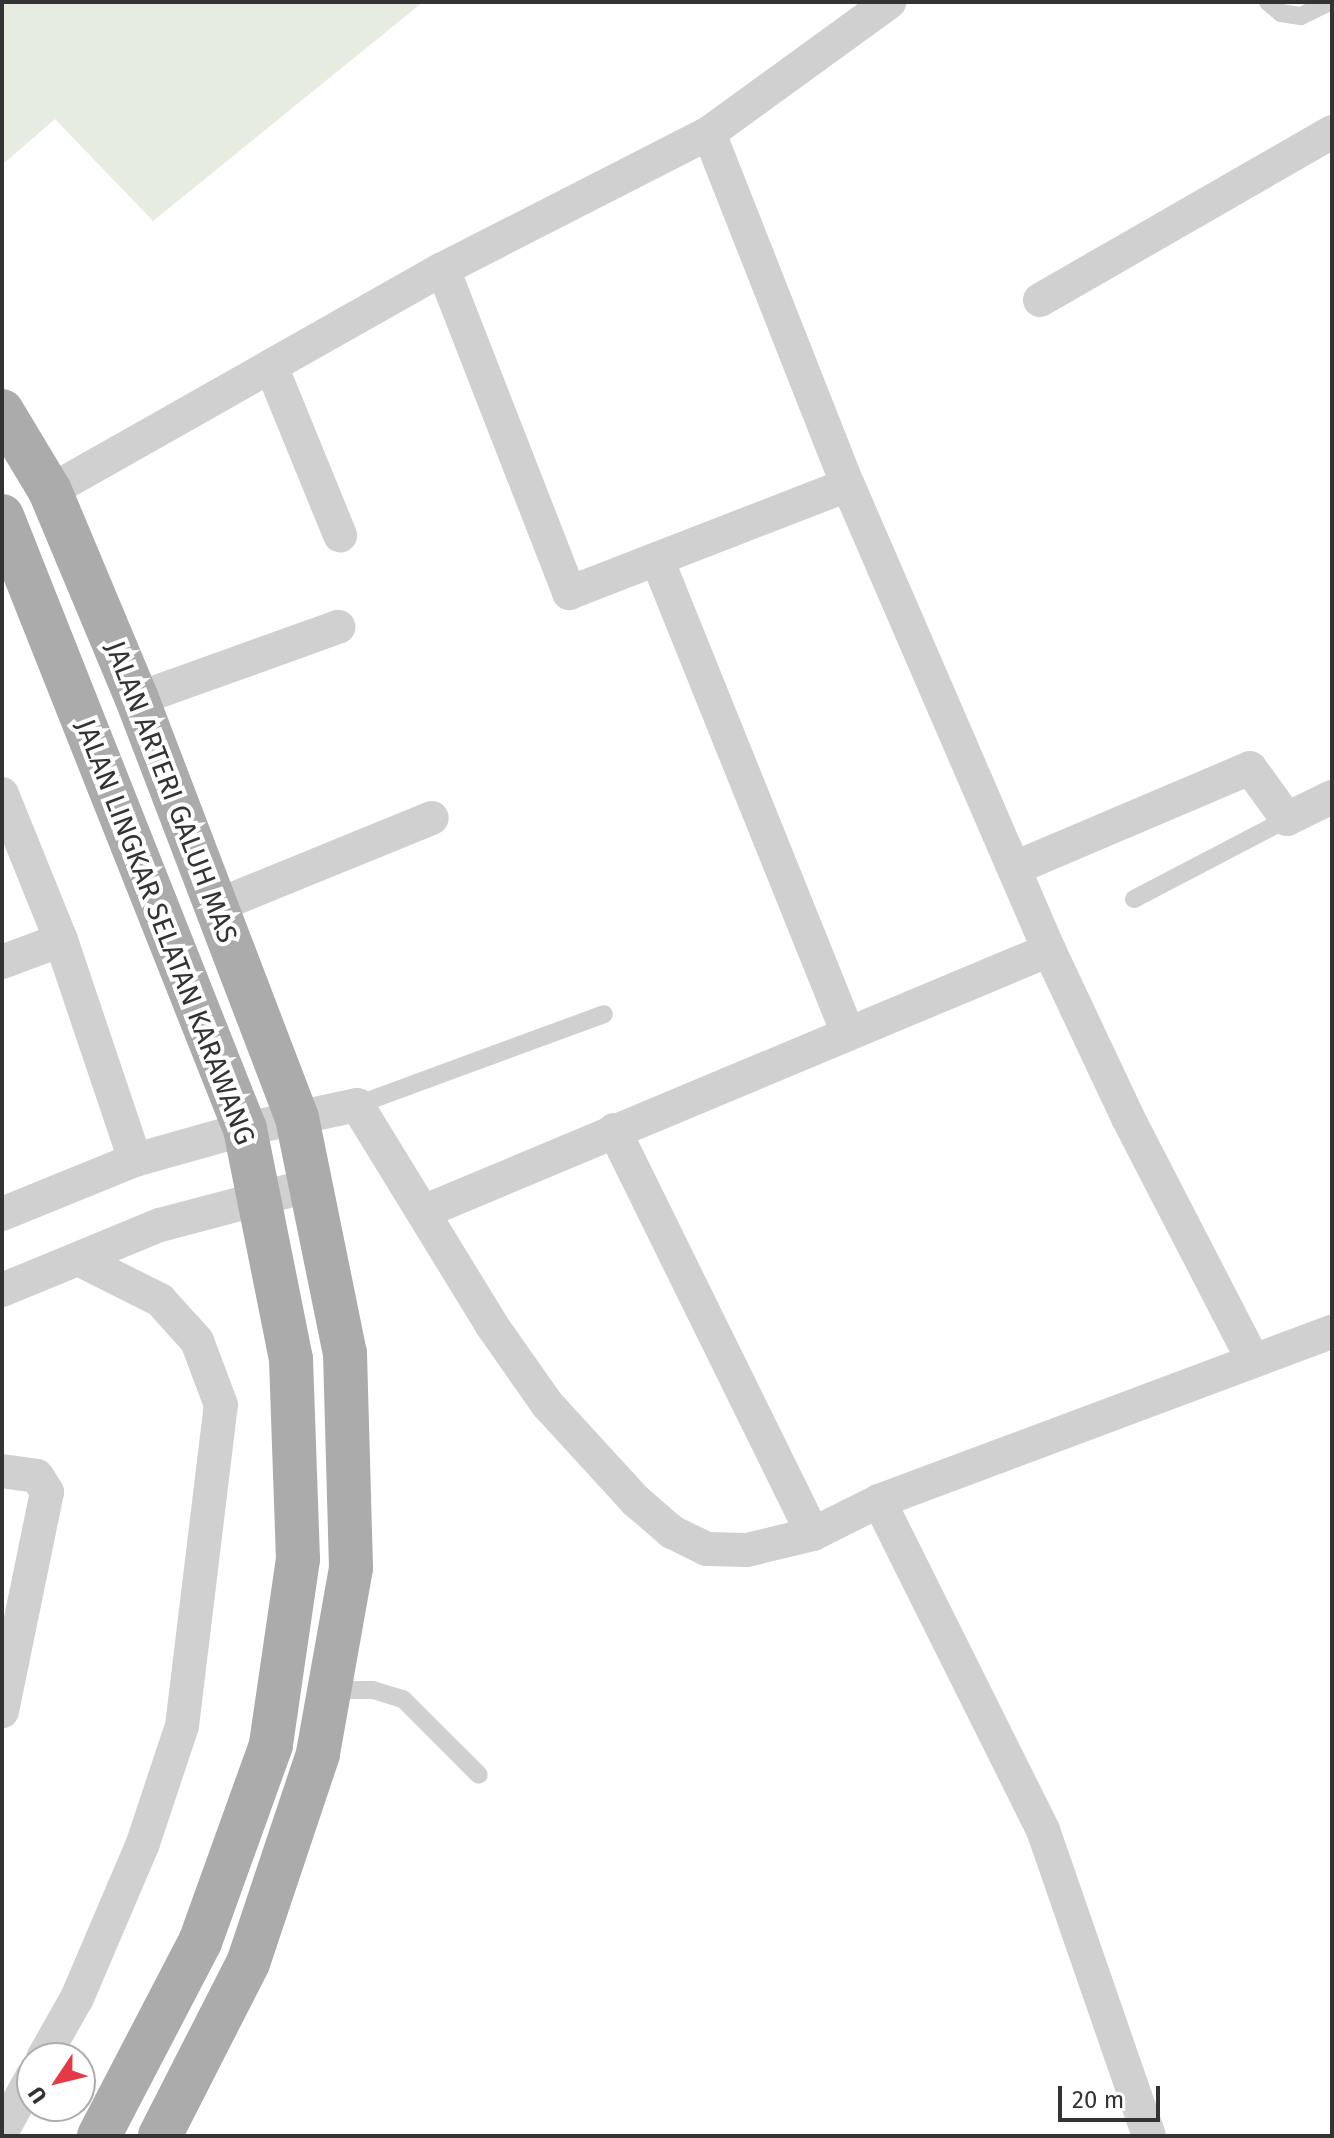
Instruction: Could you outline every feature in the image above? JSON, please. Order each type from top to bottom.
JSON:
[{"type":"main road","name":"JALAN ARTERI GALUH MAS","points":[[2,411],[50,491],[137,699],[297,1118],[311,1185]]},
{"type":"main road","name":"JALAN LINGKAR SELATAN KARAWANG","points":[[2,516],[245,1129],[291,1359],[298,1559],[271,1745],[200,1942],[99,2136]]},
{"type":"main road","points":[[160,2136],[248,1963],[318,1754],[351,1568],[345,1353],[311,1185]]},
{"type":"street","points":[[50,491],[443,269],[709,133],[889,2]]},
{"type":"street","points":[[1040,300],[1332,132]]},
{"type":"street","points":[[709,133],[848,485],[1017,867],[1049,950],[1128,1118],[1253,1360]]},
{"type":"street","points":[[443,269],[563,585],[569,593],[578,593],[848,485]]},
{"type":"street","points":[[271,366],[340,535]]},
{"type":"street","points":[[657,559],[847,1031]]},
{"type":"street","points":[[137,699],[338,627]]},
{"type":"street","points":[[1017,867],[1250,768],[1287,819],[1332,797]]},
{"type":"street","points":[[2,794],[61,940],[135,1160]]},
{"type":"street","points":[[216,906],[432,818]]},
{"type":"street","points":[[2,962],[61,940]]},
{"type":"street","points":[[423,1212],[847,1031],[1049,950]]},
{"type":"street","points":[[2,1214],[135,1160],[245,1129],[357,1105],[491,1324],[547,1404],[672,1532],[707,1549],[747,1550],[813,1534],[879,1501],[1332,1332]]},
{"type":"street","points":[[614,1130],[813,1534]]},
{"type":"street","points":[[2,1290],[160,1225],[311,1185]]},
{"type":"street","points":[[52,2042],[77,1998],[143,1843],[182,1726],[221,1405],[197,1341],[160,1300],[80,1260]]},
{"type":"street","points":[[2,1471],[37,1476],[47,1492],[26,1607],[2,1711]]},
{"type":"street","points":[[879,1501],[1043,1830],[1149,2136]]},
{"type":"street","points":[[2,1581],[26,1607]]},
{"type":"street","points":[[2,2131],[16,2106]]},
{"type":"lane","points":[[1268,2],[1281,13],[1301,16],[1330,2]]},
{"type":"lane","points":[[1134,899],[1287,819]]},
{"type":"lane","points":[[357,1105],[604,1014]]},
{"type":"lane","points":[[331,1690],[373,1690],[403,1699],[479,1775]]},
{"type":"shaded area","points":[[2,2],[423,2],[153,221],[55,119],[2,165]]}]
